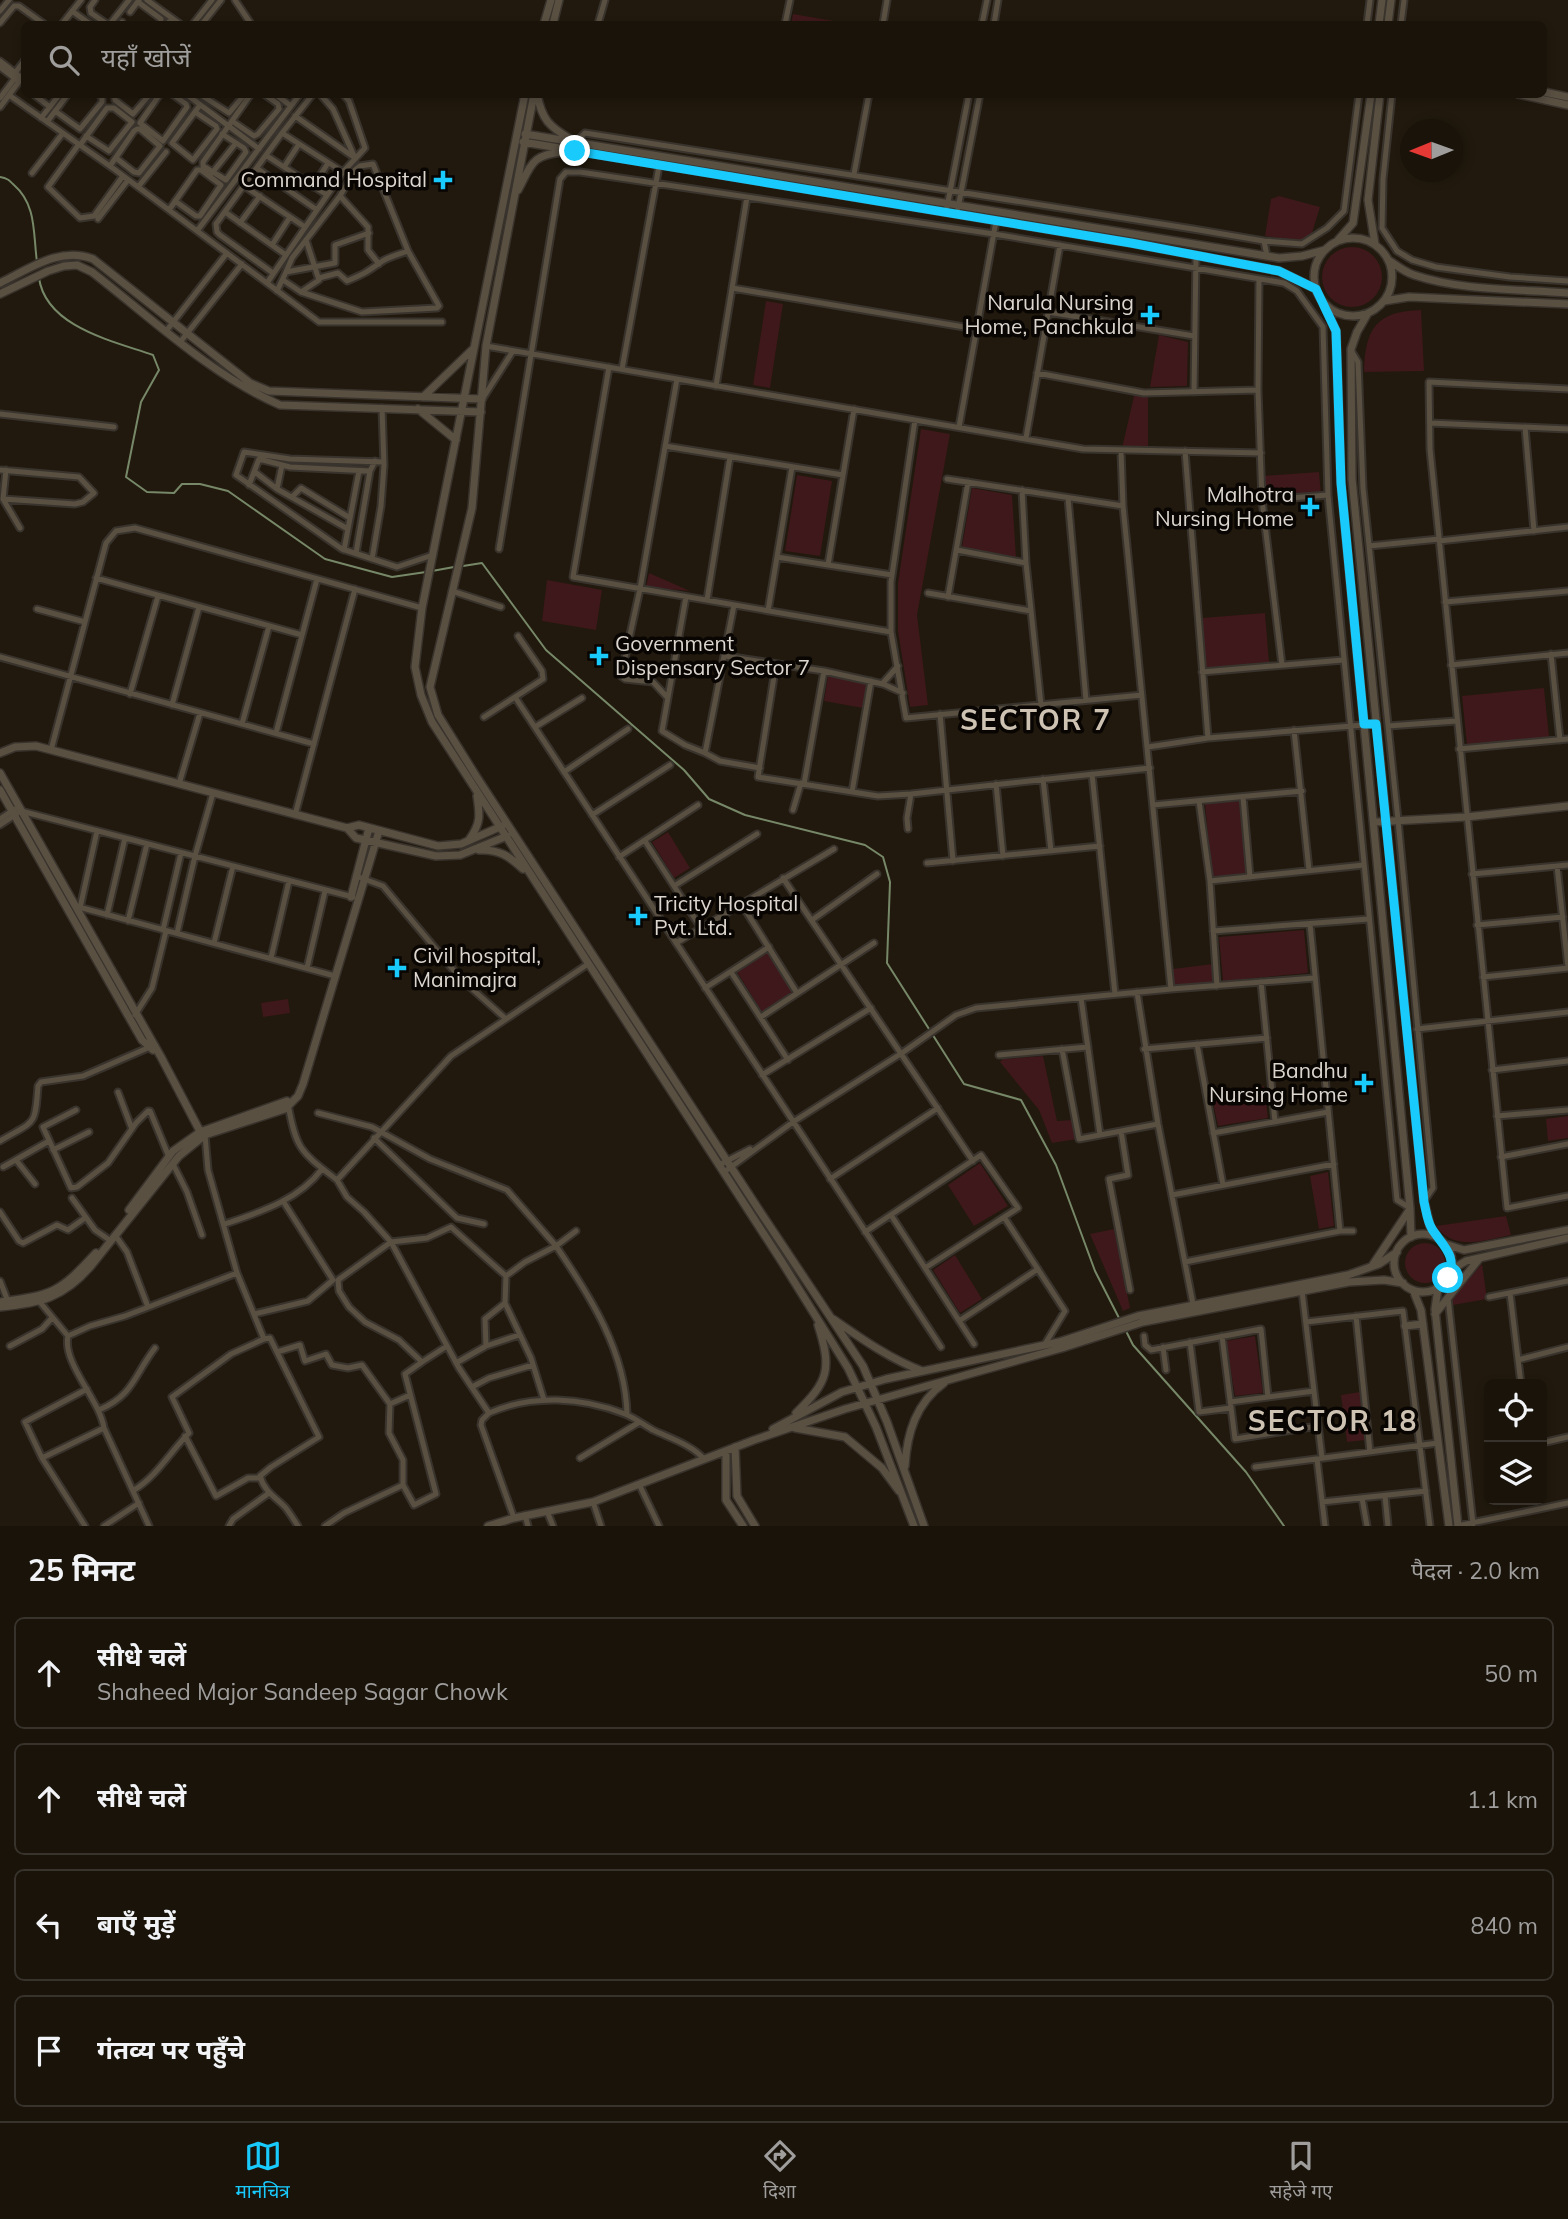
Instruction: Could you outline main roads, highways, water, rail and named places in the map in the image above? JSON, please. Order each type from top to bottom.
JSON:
[{"type":"waterway","points":[[0,177],[11,182],[27,202],[33,220],[37,262]]},
{"type":"waterway","points":[[39,278],[44,295],[54,309],[68,320],[84,330],[153,355],[159,370],[141,402],[126,477],[147,492],[174,493],[182,484],[200,484],[228,491],[325,559],[392,577],[426,572]]},
{"type":"waterway","points":[[463,566],[482,563],[546,650],[684,770],[709,799],[745,815],[865,845],[883,857],[890,882],[887,963],[964,1084],[1021,1100],[1056,1165],[1095,1271],[1119,1318]]},
{"type":"waterway","points":[[432,571],[454,567]]},
{"type":"waterway","points":[[1125,1329],[1133,1345],[1246,1472],[1284,1526]]},
{"type":"place","name":"Command Hospital","points":[[443,180]]},
{"type":"place","name":"Narula Nursing Home, Panchkula","points":[[1150,315]]},
{"type":"place","name":"Malhotra Nursing Home","points":[[1310,507]]},
{"type":"place","name":"Government Dispensary Sector 7","points":[[599,656]]},
{"type":"place","name":"Tricity Hospital Pvt. Ltd.","points":[[638,916]]},
{"type":"place","name":"Civil hospital, Manimajra","points":[[397,968]]},
{"type":"place","name":"Bandhu Nursing Home","points":[[1364,1083]]},
{"type":"district","name":"SECTOR 7","points":[[1036,720]]},
{"type":"district","name":"SECTOR 18","points":[[1333,1421]]}]
